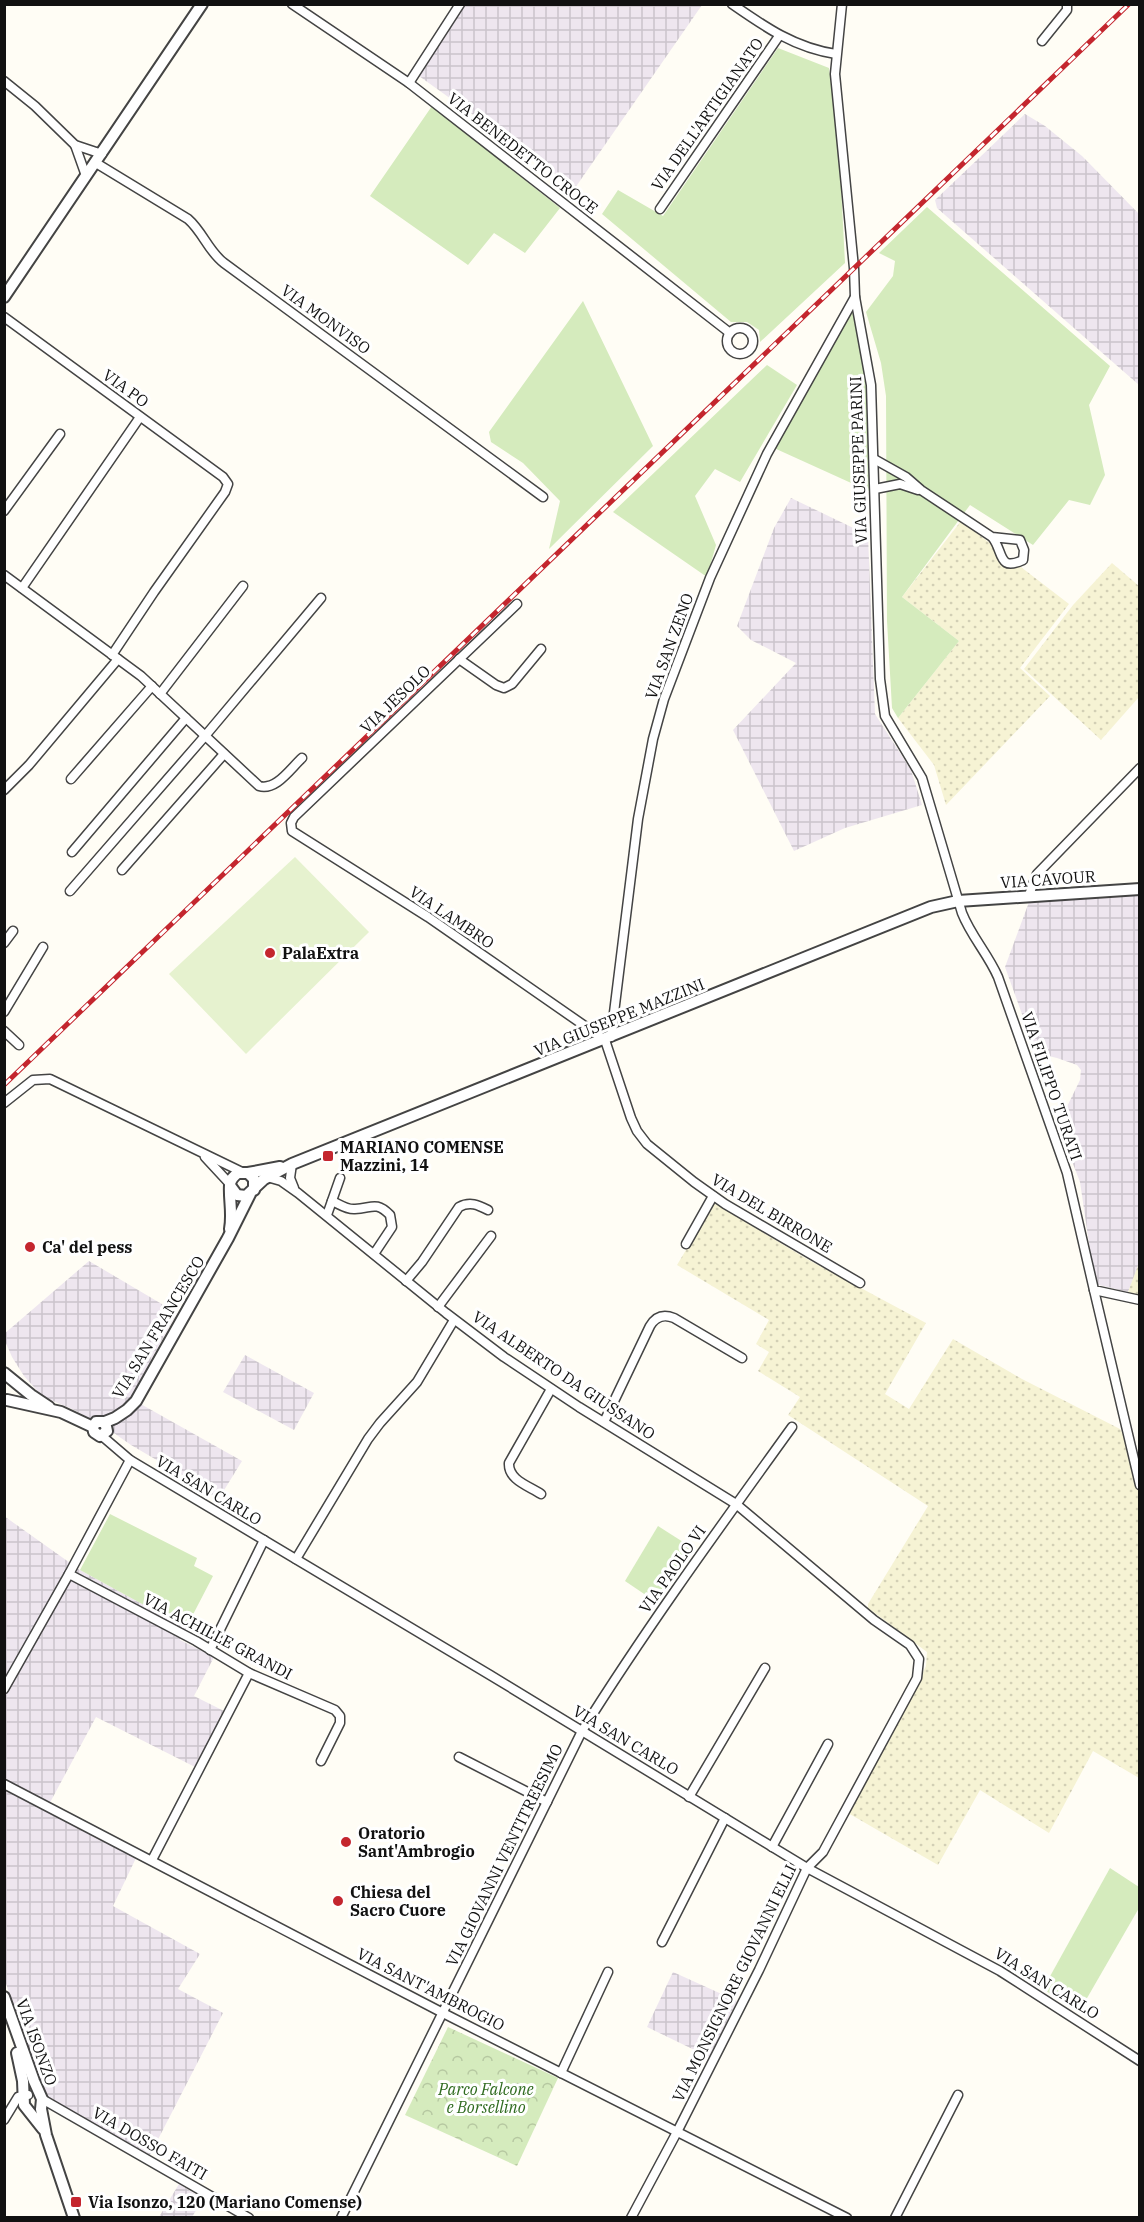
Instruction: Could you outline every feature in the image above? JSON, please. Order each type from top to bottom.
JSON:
[{"type":"street","points":[[4,297],[202,4]]},
{"type":"street","name":"VIA BENEDETTO CROCE","points":[[292,4],[409,83],[730,333]]},
{"type":"street","points":[[409,83],[460,4]]},
{"type":"street","points":[[732,4],[779,36],[803,47],[836,54]]},
{"type":"street","name":"VIA GIUSEPPE PARINI","points":[[842,4],[835,74],[855,297],[870,372],[882,706],[890,727],[922,778],[958,901]]},
{"type":"street","points":[[1042,41],[1067,10],[1067,4]]},
{"type":"street","name":"VIA DELL'ARTIGIANATO","points":[[660,209],[779,36]]},
{"type":"street","points":[[4,81],[35,106],[75,145],[86,176]]},
{"type":"street","name":"VIA MONVISO","points":[[75,145],[188,219],[201,232],[213,253],[224,263],[543,497]]},
{"type":"street","name":"VIA SAN ZENO","points":[[608,1039],[638,819],[653,740],[664,699],[710,578],[767,454],[855,297]]},
{"type":"street","name":"VIA PO","points":[[4,317],[223,477],[228,484],[225,492],[154,592],[115,657]]},
{"type":"street","points":[[22,588],[140,417]]},
{"type":"street","points":[[4,511],[60,434]]},
{"type":"street","points":[[874,459],[906,477],[921,490],[992,537]]},
{"type":"street","points":[[875,489],[900,484],[921,490]]},
{"type":"street","points":[[4,575],[152,686],[255,784],[265,788],[275,784],[302,758]]},
{"type":"street","points":[[160,694],[243,586]]},
{"type":"street","points":[[70,891],[321,598]]},
{"type":"street","name":"VIA JESOLO","points":[[294,817],[517,603]]},
{"type":"street","points":[[459,659],[495,686],[504,688],[512,684],[541,649]]},
{"type":"street","points":[[4,790],[29,765],[115,657]]},
{"type":"street","points":[[71,779],[152,686]]},
{"type":"street","points":[[72,852],[186,718]]},
{"type":"street","points":[[122,870],[224,754]]},
{"type":"street","points":[[1029,895],[1037,874],[1140,768]]},
{"type":"street","name":"VIA LAMBRO","points":[[294,817],[291,826],[294,833],[433,921],[608,1039]]},
{"type":"street","name":"VIA CAVOUR","points":[[958,901],[1140,888]]},
{"type":"street","name":"VIA GIUSEPPE MAZZINI","points":[[252,1192],[267,1177],[928,908],[958,901]]},
{"type":"street","name":"VIA FILIPPO TURATI","points":[[958,901],[967,925],[984,950],[998,977],[1059,1149],[1074,1199],[1140,1485]]},
{"type":"street","points":[[4,943],[13,931]]},
{"type":"street","points":[[4,1012],[43,947]]},
{"type":"street","points":[[4,1031],[19,1045]]},
{"type":"street","name":"VIA DEL BIRRONE","points":[[608,1039],[630,1115],[639,1134],[657,1152],[713,1196],[860,1283]]},
{"type":"street","points":[[4,1103],[30,1081],[47,1078],[245,1172],[254,1179],[252,1192],[237,1195],[200,1152]]},
{"type":"street","name":"VIA GIUSEPPE MAZZINI","points":[[245,1172],[288,1169]]},
{"type":"street","name":"VIA ALBERTO DA GIUSSANO","points":[[288,1169],[292,1185],[298,1193]]},
{"type":"street","points":[[230,1186],[234,1175],[245,1172]]},
{"type":"street","name":"VIA ALBERTO DA GIUSSANO","points":[[267,1177],[281,1181],[298,1193],[454,1320],[551,1389],[736,1504]]},
{"type":"street","points":[[327,1215],[340,1178]]},
{"type":"street","name":"VIA SAN FRANCESCO","points":[[228,1238],[232,1212],[230,1186]]},
{"type":"street","name":"VIA SAN FRANCESCO","points":[[93,1427],[96,1422],[105,1422],[121,1415],[136,1401],[252,1192]]},
{"type":"street","points":[[686,1244],[713,1196]]},
{"type":"street","points":[[332,1201],[352,1209],[372,1206],[385,1210],[390,1215],[391,1229],[374,1254]]},
{"type":"street","points":[[406,1281],[422,1262],[459,1207],[474,1204],[488,1210]]},
{"type":"street","points":[[438,1307],[491,1236]]},
{"type":"street","points":[[1094,1290],[1140,1300]]},
{"type":"street","points":[[604,1422],[650,1326],[657,1318],[664,1316],[674,1318],[742,1358]]},
{"type":"street","points":[[296,1559],[373,1431],[417,1382],[454,1320]]},
{"type":"street","points":[[5,1401],[15,1390],[8,1374]]},
{"type":"street","points":[[8,1374],[31,1395],[55,1410]]},
{"type":"street","points":[[541,1494],[516,1478],[508,1468],[511,1456],[551,1389]]},
{"type":"street","points":[[5,1401],[55,1410],[73,1416],[93,1427],[95,1434],[102,1436],[108,1428],[105,1422]]},
{"type":"street","name":"VIA PAOLO VI","points":[[582,1731],[616,1677],[792,1427]]},
{"type":"street","name":"VIA SAN CARLO","points":[[102,1436],[130,1460],[772,1847],[807,1868],[990,1965],[1140,2061]]},
{"type":"street","points":[[4,1689],[130,1460]]},
{"type":"street","name":"VIA MONSIGNORE GIOVANNI ELLI","points":[[631,2217],[759,1970],[807,1868],[823,1852],[917,1678],[919,1661],[910,1645],[873,1620],[736,1504]]},
{"type":"street","points":[[210,1650],[264,1540]]},
{"type":"street","name":"VIA ACHILLE GRANDI","points":[[69,1574],[249,1673],[337,1712],[340,1716],[340,1723],[321,1761]]},
{"type":"street","points":[[689,1797],[765,1668]]},
{"type":"street","points":[[152,1860],[249,1673]]},
{"type":"street","name":"VIA GIOVANNI VENTITREESIMO","points":[[341,2217],[582,1731]]},
{"type":"street","points":[[772,1847],[828,1744]]},
{"type":"street","points":[[459,1757],[547,1802]]},
{"type":"street","name":"VIA SANT'AMBROGIO","points":[[4,1784],[443,2013],[847,2217]]},
{"type":"street","points":[[662,1942],[724,1818]]},
{"type":"street","points":[[561,2073],[608,1972]]},
{"type":"street","name":"VIA ISONZO","points":[[4,1996],[34,2081],[34,2103]]},
{"type":"street","name":"VIA ISONZO","points":[[4,2017],[73,2217]]},
{"type":"street","points":[[895,2217],[957,2095]]},
{"type":"street","points":[[7,2117],[18,2097],[34,2103]]},
{"type":"street","name":"VIA DOSSO FAITI","points":[[7,2117],[34,2103],[66,2112],[249,2217]]},
{"type":"shaded area","points":[[463,5],[702,5],[575,188],[419,76]]},
{"type":"shaded area","points":[[1025,114],[1045,126],[1082,156],[1139,214],[1139,385],[937,208],[935,200]]},
{"type":"shaded area","points":[[791,498],[868,535],[875,714],[911,770],[922,805],[845,828],[794,851],[733,730],[796,663],[751,640],[737,626],[774,528]]},
{"type":"shaded area","points":[[961,521],[1069,604],[1020,668],[1050,696],[946,805],[934,765],[898,718],[959,641],[902,597]]},
{"type":"shaded area","points":[[1112,563],[1139,586],[1139,697],[1101,740],[1024,669],[1073,605]]},
{"type":"shaded area","points":[[1139,895],[1140,1263],[1128,1292],[1095,1284],[1080,1182],[1058,1125],[1080,1080],[1081,1070],[1077,1065],[1036,1053],[1005,967],[1029,902]]},
{"type":"shaded area","points":[[714,1203],[807,1259],[926,1323],[885,1394],[909,1409],[953,1339],[1022,1379],[1120,1429],[1124,1436],[1139,1494],[1139,1778],[1093,1751],[1049,1833],[980,1790],[938,1865],[848,1813],[890,1739],[926,1666],[927,1652],[868,1608],[868,1604],[928,1506],[788,1415],[800,1397],[758,1371],[769,1352],[756,1344],[769,1320],[677,1265]]},
{"type":"shaded area","points":[[89,1261],[177,1313],[130,1398],[242,1461],[218,1500],[196,1483],[131,1445],[101,1424],[43,1397],[24,1376],[12,1357],[4,1334]]},
{"type":"shaded area","points":[[1139,1263],[1139,1295],[1128,1292]]},
{"type":"shaded area","points":[[245,1355],[314,1393],[294,1430],[223,1392]]},
{"type":"shaded area","points":[[4,1516],[80,1570],[186,1628],[180,1640],[214,1657],[194,1696],[224,1711],[195,1767],[96,1717],[46,1810],[136,1858],[113,1906],[200,1954],[178,1989],[223,2013],[150,2155],[45,2096],[5,1981]]},
{"type":"shaded area","points":[[673,1972],[737,2001],[709,2057],[647,2027]]},
{"type":"shaded area","points":[[179,2184],[203,2199],[192,2217],[159,2217]]},
{"type":"green space","points":[[778,48],[829,68],[838,129],[845,263],[760,342],[759,330],[747,322],[731,322],[602,214],[618,190],[663,216]]},
{"type":"green space","points":[[432,106],[560,208],[525,253],[494,233],[468,265],[370,196]]},
{"type":"green space","points":[[927,207],[1110,366],[1089,405],[1105,475],[1090,505],[1069,500],[1033,545],[970,505],[902,597],[959,641],[898,718],[892,708],[887,621],[886,396],[881,363],[866,312],[893,276],[895,261],[879,253]]},
{"type":"green space","points":[[583,301],[653,446],[549,549],[560,501],[523,463],[491,442],[489,432]]},
{"type":"green space","points":[[853,309],[867,374],[871,492],[774,448]]},
{"type":"green space","points":[[767,365],[797,385],[740,482],[715,469],[695,496],[716,545],[707,577],[613,512]]},
{"type":"green space","name":"PalaExtra","points":[[295,857],[369,932],[246,1054],[169,974]]},
{"type":"green space","points":[[110,1514],[197,1558],[194,1566],[213,1576],[186,1628],[80,1570]]},
{"type":"green space","points":[[658,1526],[694,1549],[656,1602],[625,1581]]},
{"type":"green space","points":[[1110,1868],[1139,1887],[1139,1908],[1079,2012],[1043,1989]]},
{"type":"green space","name":"Parco Falcone e Borsellino","points":[[448,2027],[558,2078],[517,2166],[405,2115]]},
{"type":"railway","points":[[4,1085],[1129,4]]},
{"type":"place","name":"PalaExtra","points":[[270,953]]},
{"type":"place","name":"MARIANO COMENSE Mazzini, 14","points":[[328,1156]]},
{"type":"place","name":"Ca' del pess","points":[[30,1247]]},
{"type":"place","name":"Oratorio Sant'Ambrogio","points":[[346,1842]]},
{"type":"place","name":"Chiesa del Sacro Cuore","points":[[338,1901]]},
{"type":"place","name":"Via Isonzo, 120 (Mariano Comense)","points":[[76,2202]]}]
